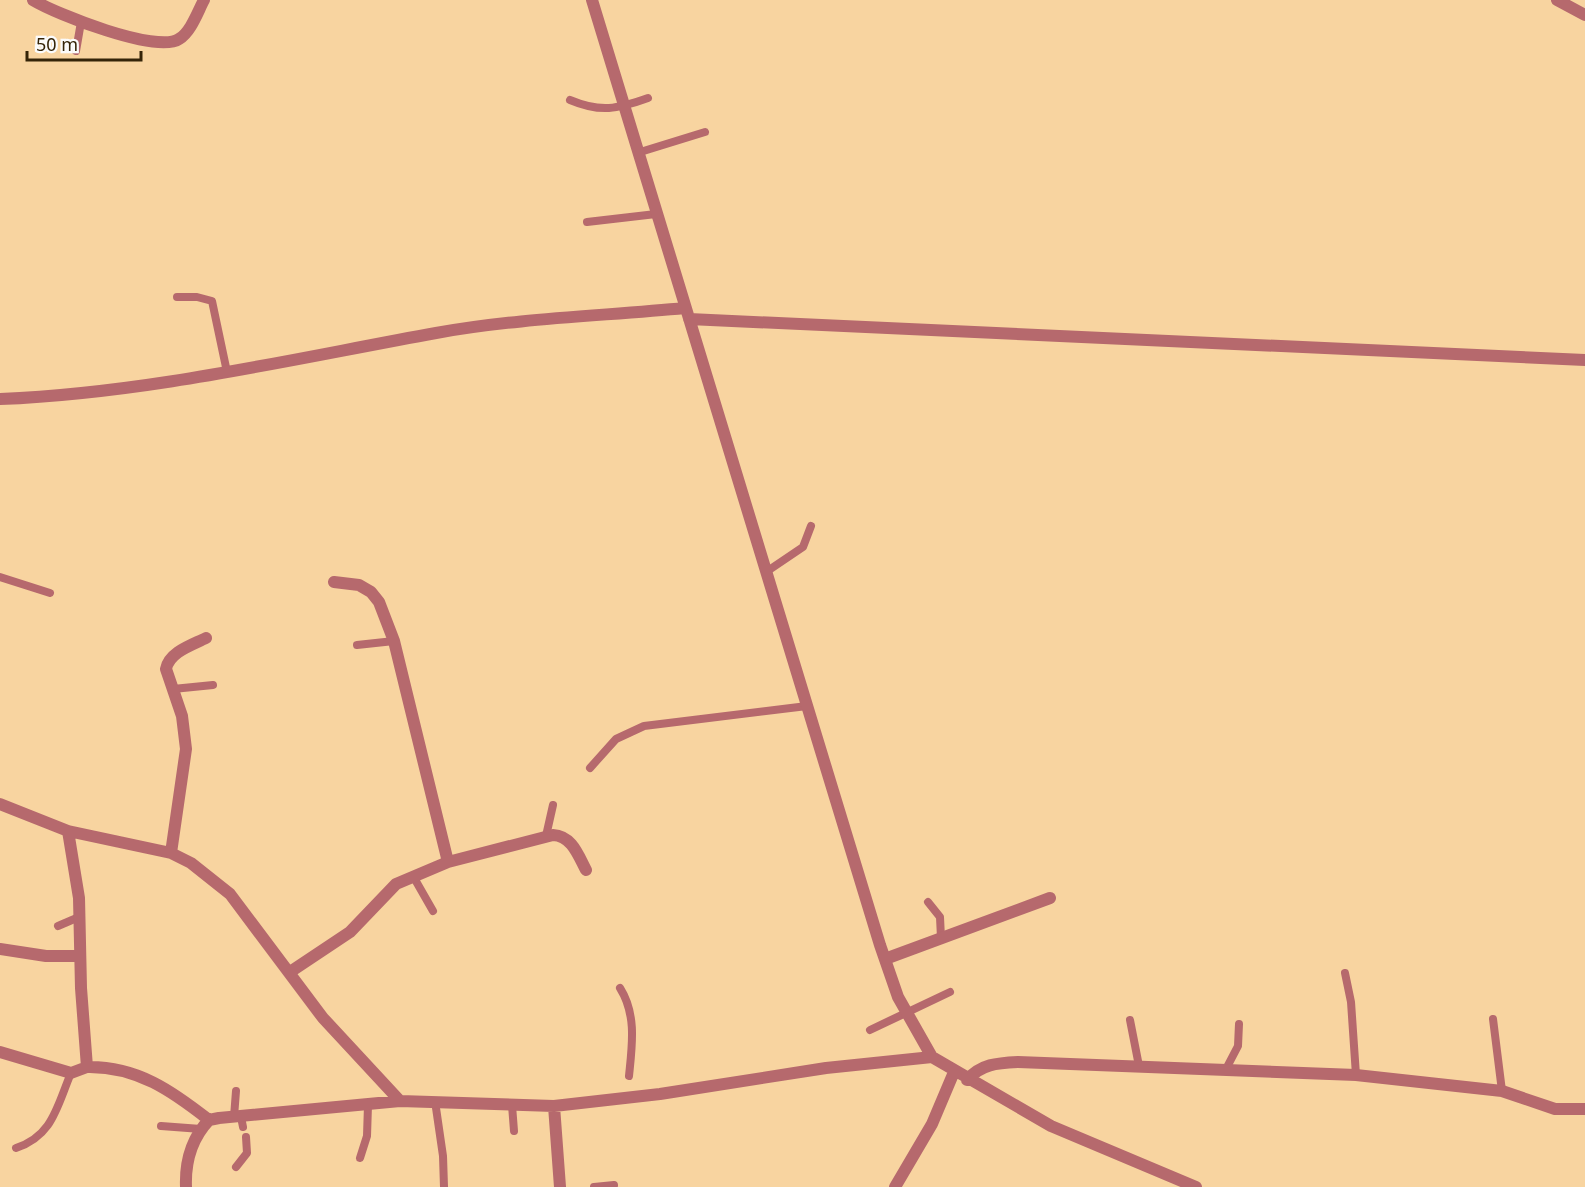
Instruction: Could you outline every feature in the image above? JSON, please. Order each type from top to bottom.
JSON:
[{"type":"street","points":[[33,0],[81,22],[110,32],[171,43],[185,34],[204,0]]},
{"type":"street","points":[[592,0],[885,959],[907,1015],[932,1057],[967,1080],[1051,1126],[1196,1187]]},
{"type":"street","points":[[1557,0],[1585,15]]},
{"type":"street","points":[[0,399],[59,395],[226,372],[472,327],[537,319],[687,314],[1585,360]]},
{"type":"street","points":[[334,582],[351,582],[371,592],[379,602],[394,641],[448,862]]},
{"type":"street","points":[[171,853],[186,748],[182,716],[166,669],[167,663],[175,654],[206,638]]},
{"type":"street","points":[[0,805],[68,831],[171,853],[191,863],[230,894],[342,1039],[400,1101]]},
{"type":"street","points":[[68,831],[77,878],[87,1067]]},
{"type":"street","points":[[290,972],[350,932],[372,912],[385,892],[413,876],[448,862],[546,836],[562,835],[568,840],[586,870]]},
{"type":"street","points":[[885,959],[1050,898]]},
{"type":"street","points":[[0,949],[46,956],[80,956]]},
{"type":"street","points":[[0,1052],[71,1073],[87,1067],[116,1069],[156,1082],[205,1124],[400,1101],[554,1106],[826,1068],[932,1057]]},
{"type":"street","points":[[967,1080],[979,1069],[998,1063],[1356,1075],[1502,1091],[1555,1109],[1585,1109]]},
{"type":"street","points":[[895,1187],[932,1124],[954,1072]]},
{"type":"street","points":[[554,1106],[560,1187]]},
{"type":"street","points":[[186,1187],[189,1155],[205,1124]]},
{"type":"lane","points":[[76,51],[81,22]]},
{"type":"lane","points":[[570,100],[596,109],[624,106],[648,98]]},
{"type":"lane","points":[[637,153],[705,132]]},
{"type":"lane","points":[[587,222],[656,214]]},
{"type":"lane","points":[[177,297],[197,297],[212,301],[226,372]]},
{"type":"lane","points":[[766,572],[803,547],[811,526]]},
{"type":"lane","points":[[0,577],[50,593]]},
{"type":"lane","points":[[357,645],[394,641]]},
{"type":"lane","points":[[173,689],[213,685]]},
{"type":"lane","points":[[590,768],[616,740],[644,726],[807,706]]},
{"type":"lane","points":[[546,836],[553,805]]},
{"type":"lane","points":[[413,876],[433,911]]},
{"type":"lane","points":[[928,902],[940,917],[941,938]]},
{"type":"lane","points":[[58,926],[79,917]]},
{"type":"lane","points":[[1345,973],[1353,1020],[1356,1075]]},
{"type":"lane","points":[[620,988],[629,1008],[633,1037],[629,1076]]},
{"type":"lane","points":[[870,1030],[907,1015],[950,992]]},
{"type":"lane","points":[[1493,1019],[1502,1091]]},
{"type":"lane","points":[[1130,1020],[1139,1066]]},
{"type":"lane","points":[[1226,1069],[1238,1046],[1239,1024]]},
{"type":"lane","points":[[16,1148],[37,1140],[45,1131],[71,1073]]},
{"type":"lane","points":[[236,1091],[240,1120]]},
{"type":"lane","points":[[435,1101],[443,1156],[444,1187]]},
{"type":"lane","points":[[360,1158],[368,1136],[368,1105]]},
{"type":"lane","points":[[512,1105],[514,1131]]},
{"type":"lane","points":[[161,1126],[205,1124]]},
{"type":"lane","points":[[236,1167],[248,1153],[246,1137]]},
{"type":"lane","points":[[594,1187],[614,1185]]}]
